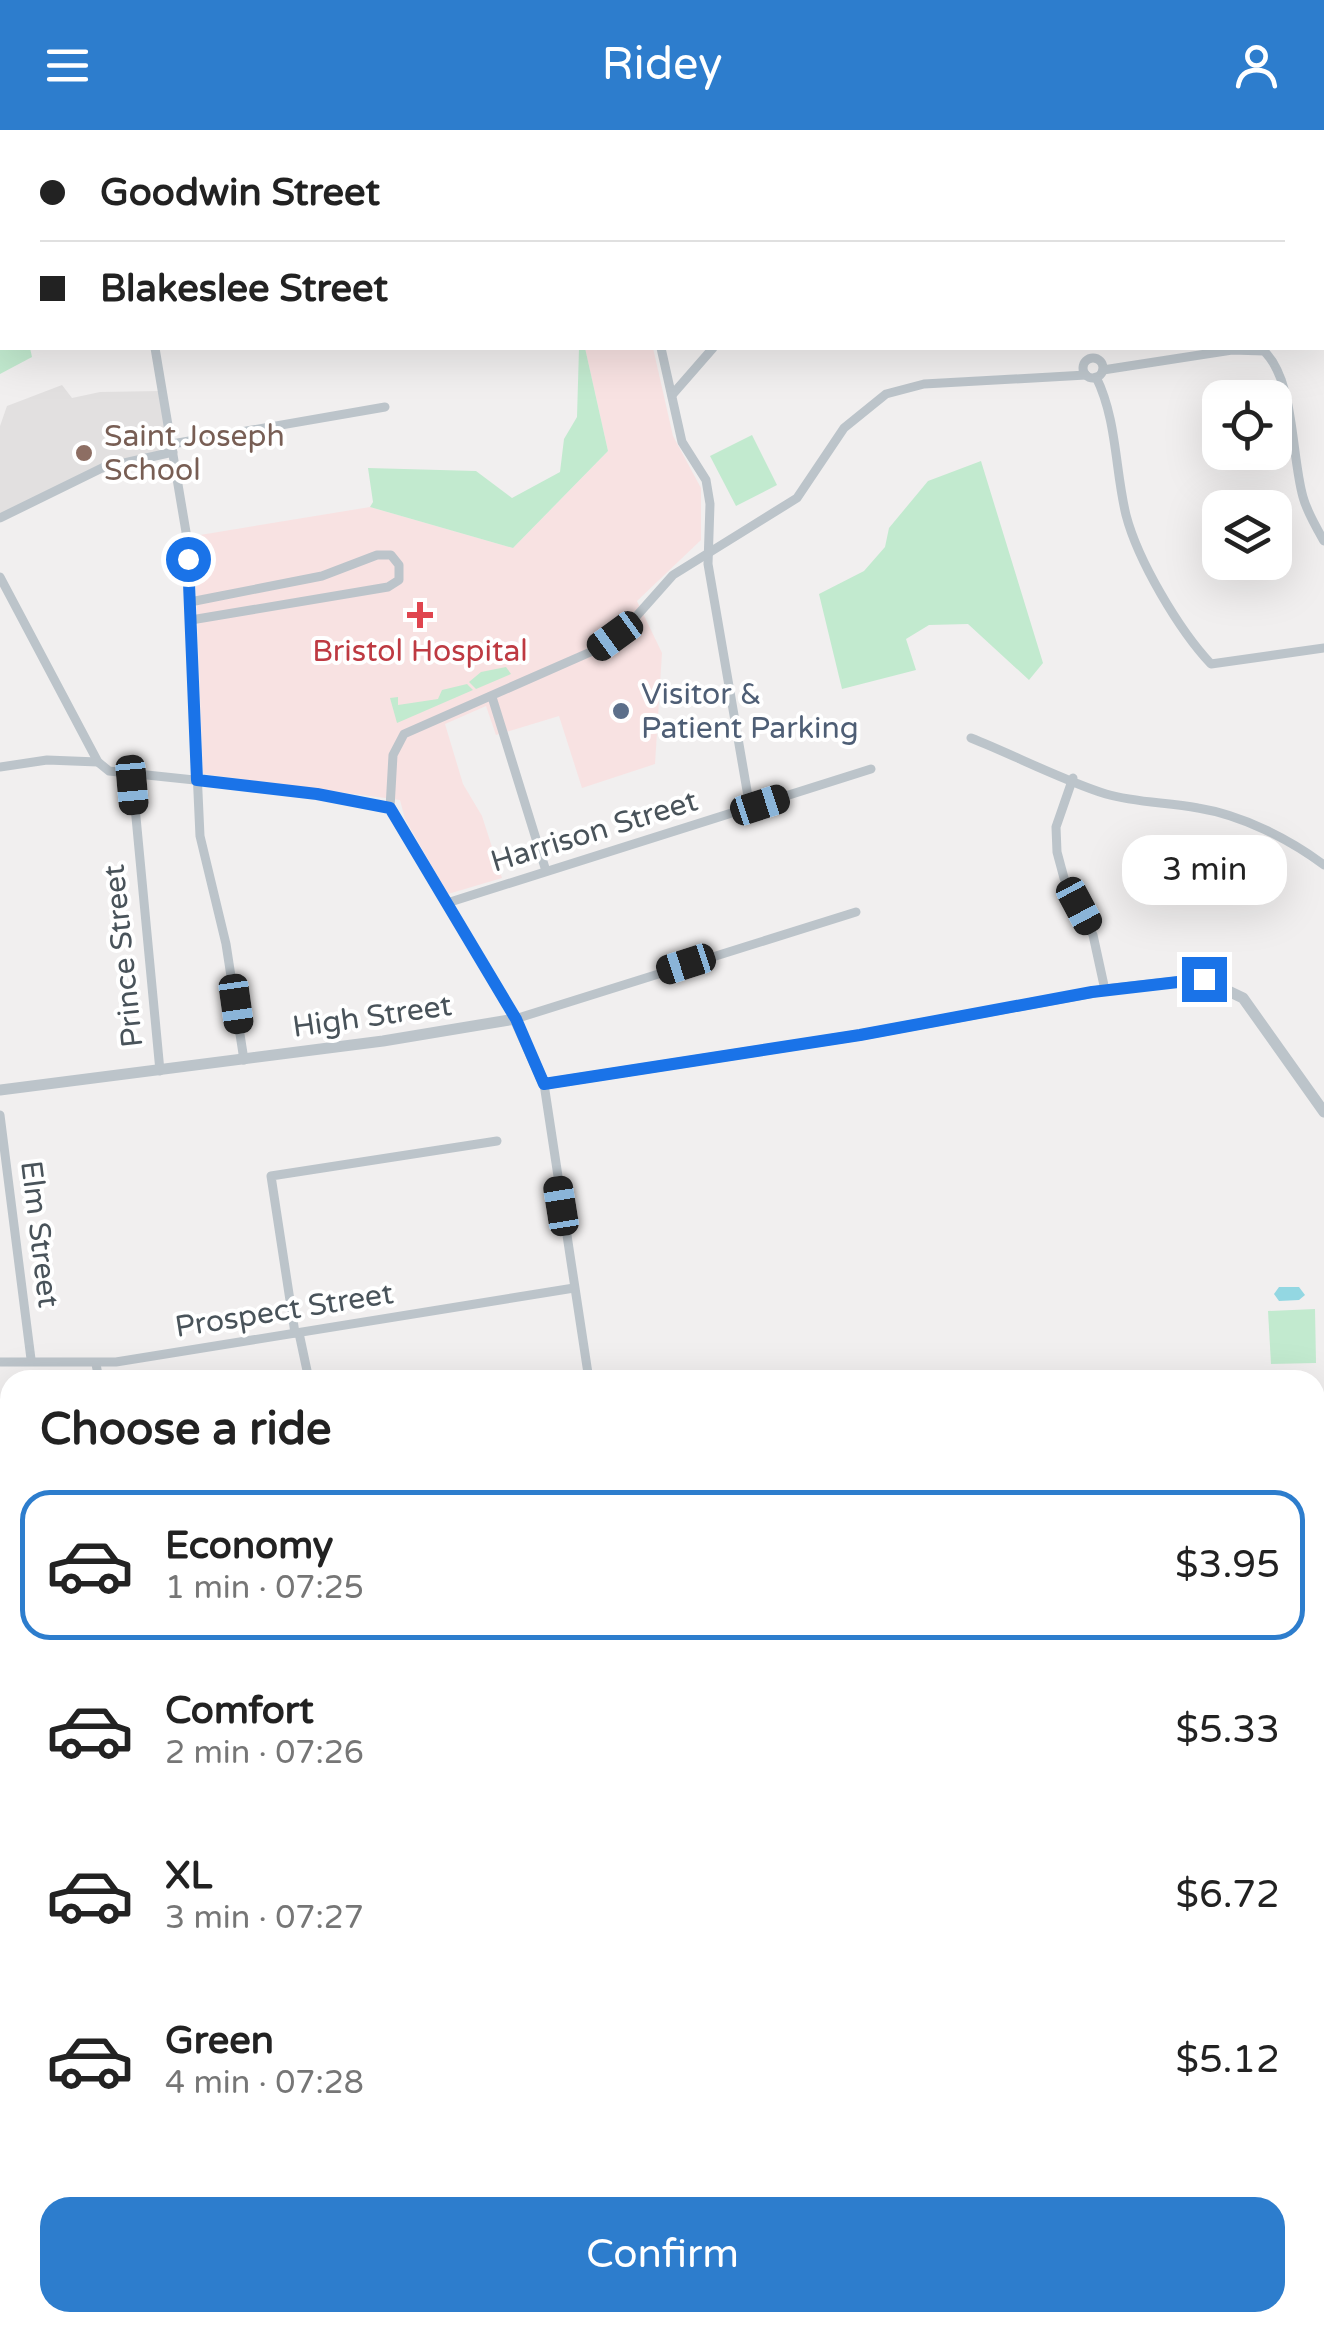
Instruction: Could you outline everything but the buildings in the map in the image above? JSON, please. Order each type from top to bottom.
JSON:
[{"type":"street","points":[[155,350],[186,532],[200,836],[226,944],[244,1060]]},
{"type":"street","points":[[661,350],[682,442],[706,480],[709,549],[750,808]]},
{"type":"street","points":[[672,395],[711,350]]},
{"type":"street","points":[[587,1370],[544,1084],[516,1019],[390,808],[392,754],[399,739],[411,730],[595,650],[633,620],[673,575],[709,549],[797,498],[844,428],[886,394],[924,384],[1095,374],[1232,350],[1264,352],[1276,362],[1284,382],[1304,500],[1324,540]]},
{"type":"street","points":[[1095,353],[1095,374]]},
{"type":"street","points":[[1095,353],[1085,362],[1095,374],[1107,403],[1127,519],[1142,557],[1197,649],[1212,664],[1324,648]]},
{"type":"street","points":[[0,518],[102,468],[172,448],[385,408]]},
{"type":"street","points":[[190,602],[333,573],[376,555],[391,555],[400,565],[399,580],[388,587],[191,620]]},
{"type":"street","points":[[0,577],[98,762],[110,771],[304,792],[390,808]]},
{"type":"street","points":[[492,697],[546,870]]},
{"type":"street","points":[[970,738],[1102,793],[1143,803],[1199,808],[1240,820],[1303,849],[1324,865]]},
{"type":"street","points":[[0,767],[46,760],[98,762]]},
{"type":"street","name":"Harrison Street","points":[[447,904],[871,769]]},
{"type":"street","name":"Prince Street","points":[[132,776],[160,1071]]},
{"type":"street","points":[[1073,778],[1056,827],[1057,852],[1064,878],[1094,934],[1105,990]]},
{"type":"street","name":"High Street","points":[[0,1090],[244,1060],[516,1019],[856,912]]},
{"type":"street","points":[[544,1084],[860,1035],[1105,990],[1204,979],[1243,998],[1324,1112]]},
{"type":"street","name":"Elm Street","points":[[0,1114],[31,1359]]},
{"type":"street","points":[[306,1370],[271,1176],[496,1141]]},
{"type":"street","name":"Prospect Street","points":[[0,1362],[31,1359],[96,1364],[574,1288]]},
{"type":"street","points":[[96,1364],[97,1370]]},
{"type":"shaded area","name":"Bristol Hospital","points":[[585,350],[653,350],[673,436],[701,488],[701,540],[637,601],[662,653],[655,764],[582,788],[559,716],[496,735],[486,706],[445,724],[463,784],[482,816],[502,878],[448,894],[405,819],[400,800],[203,774],[194,536],[370,507],[513,548],[608,451]]},
{"type":"shaded area","name":"Saint Joseph School","points":[[62,385],[72,398],[100,392],[163,391],[173,452],[122,462],[0,518],[0,426],[7,406]]},
{"type":"green space","points":[[0,350],[30,350],[32,357],[0,374]]},
{"type":"green space","points":[[579,350],[585,350],[608,451],[513,548],[370,507],[373,502],[368,468],[476,471],[512,498],[560,472],[564,439],[577,417]]},
{"type":"green space","points":[[752,435],[777,485],[736,506],[710,456]]},
{"type":"green space","points":[[981,461],[1043,663],[1029,680],[968,624],[929,625],[906,639],[916,670],[842,689],[819,594],[864,571],[885,547],[889,528],[928,481]]},
{"type":"green space","points":[[506,667],[511,674],[476,689],[469,682],[481,672]]},
{"type":"green space","points":[[467,684],[473,690],[397,723],[390,698],[398,697],[398,705],[438,699],[442,690]]},
{"type":"green space","points":[[1315,1309],[1316,1363],[1271,1364],[1268,1311]]},
{"type":"water","points":[[1279,1287],[1299,1287],[1305,1295],[1299,1300],[1279,1301],[1274,1294]]},
{"type":"place","name":"Saint Joseph School","points":[[84,453]]},
{"type":"place","name":"Bristol Hospital","points":[[420,615]]},
{"type":"place","name":"Visitor & Patient Parking","points":[[621,711]]},
{"type":"route","points":[[188,559],[197,780],[290,790],[390,808],[516,1019],[544,1084],[860,1035],[1092,992],[1169,980],[1204,979]]}]
